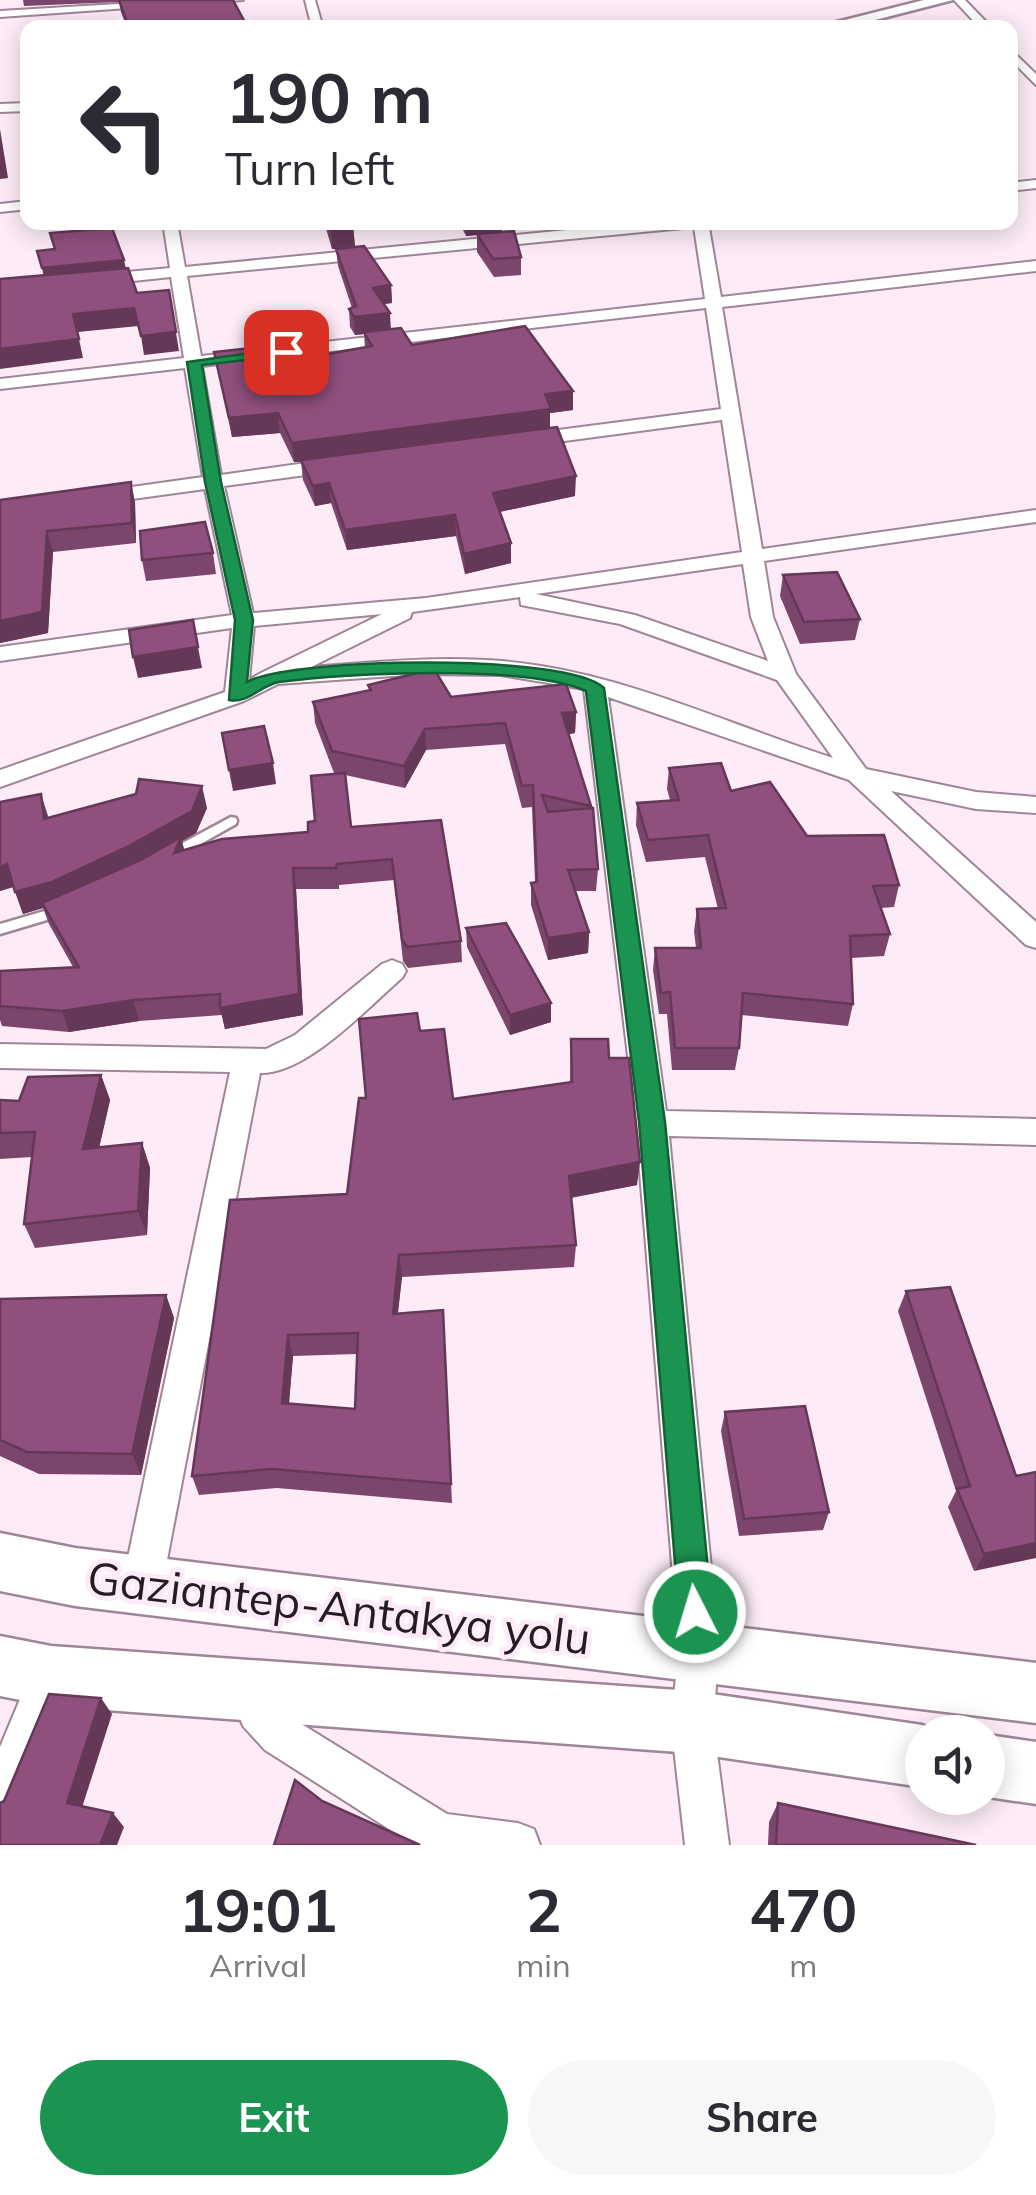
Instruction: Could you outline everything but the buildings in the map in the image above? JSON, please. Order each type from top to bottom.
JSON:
[{"type":"main road","points":[[855,20],[944,0]]},
{"type":"main road","name":"Gaziantep-Antakya yolu","points":[[0,1562],[142,1586],[1036,1693]]},
{"type":"main road","name":"Gaziantep-Antakya yolu","points":[[26,1671],[251,1692],[692,1722],[905,1753]]},
{"type":"main road","points":[[1005,1768],[1036,1773]]},
{"type":"street","points":[[0,14],[182,9],[238,0]]},
{"type":"street","points":[[959,0],[978,20]]},
{"type":"street","points":[[1018,61],[1036,80]]},
{"type":"street","points":[[171,230],[213,482],[244,620],[236,696]]},
{"type":"street","points":[[78,282],[617,230]]},
{"type":"street","points":[[702,230],[762,617],[785,676],[859,776],[1036,938]]},
{"type":"street","points":[[0,384],[1036,266]]},
{"type":"street","points":[[501,443],[732,412]]},
{"type":"street","points":[[78,500],[348,464]]},
{"type":"street","points":[[0,654],[244,620],[426,604],[1036,516]]},
{"type":"street","points":[[483,595],[563,603],[616,615],[672,631],[785,676]]},
{"type":"street","points":[[0,780],[236,696],[426,604]]},
{"type":"street","points":[[269,678],[390,668],[530,672],[629,696],[859,776],[997,804],[1036,805]]},
{"type":"street","points":[[595,688],[652,1122],[698,1650],[692,1722],[707,1845]]},
{"type":"street","points":[[0,1056],[269,1061],[306,1043],[392,970]]},
{"type":"street","points":[[142,1586],[247,1061]]},
{"type":"street","points":[[652,1122],[1036,1132]]},
{"type":"street","points":[[0,1800],[26,1671]]},
{"type":"street","points":[[251,1692],[258,1711],[280,1735],[447,1841],[518,1845]]},
{"type":"lane","points":[[156,864],[230,821]]},
{"type":"lane","points":[[0,929],[78,904]]},
{"type":"route","points":[[286,352],[194,362],[213,482],[244,620],[236,696],[269,678],[390,668],[530,672],[595,688],[652,1122],[695,1612]]}]
